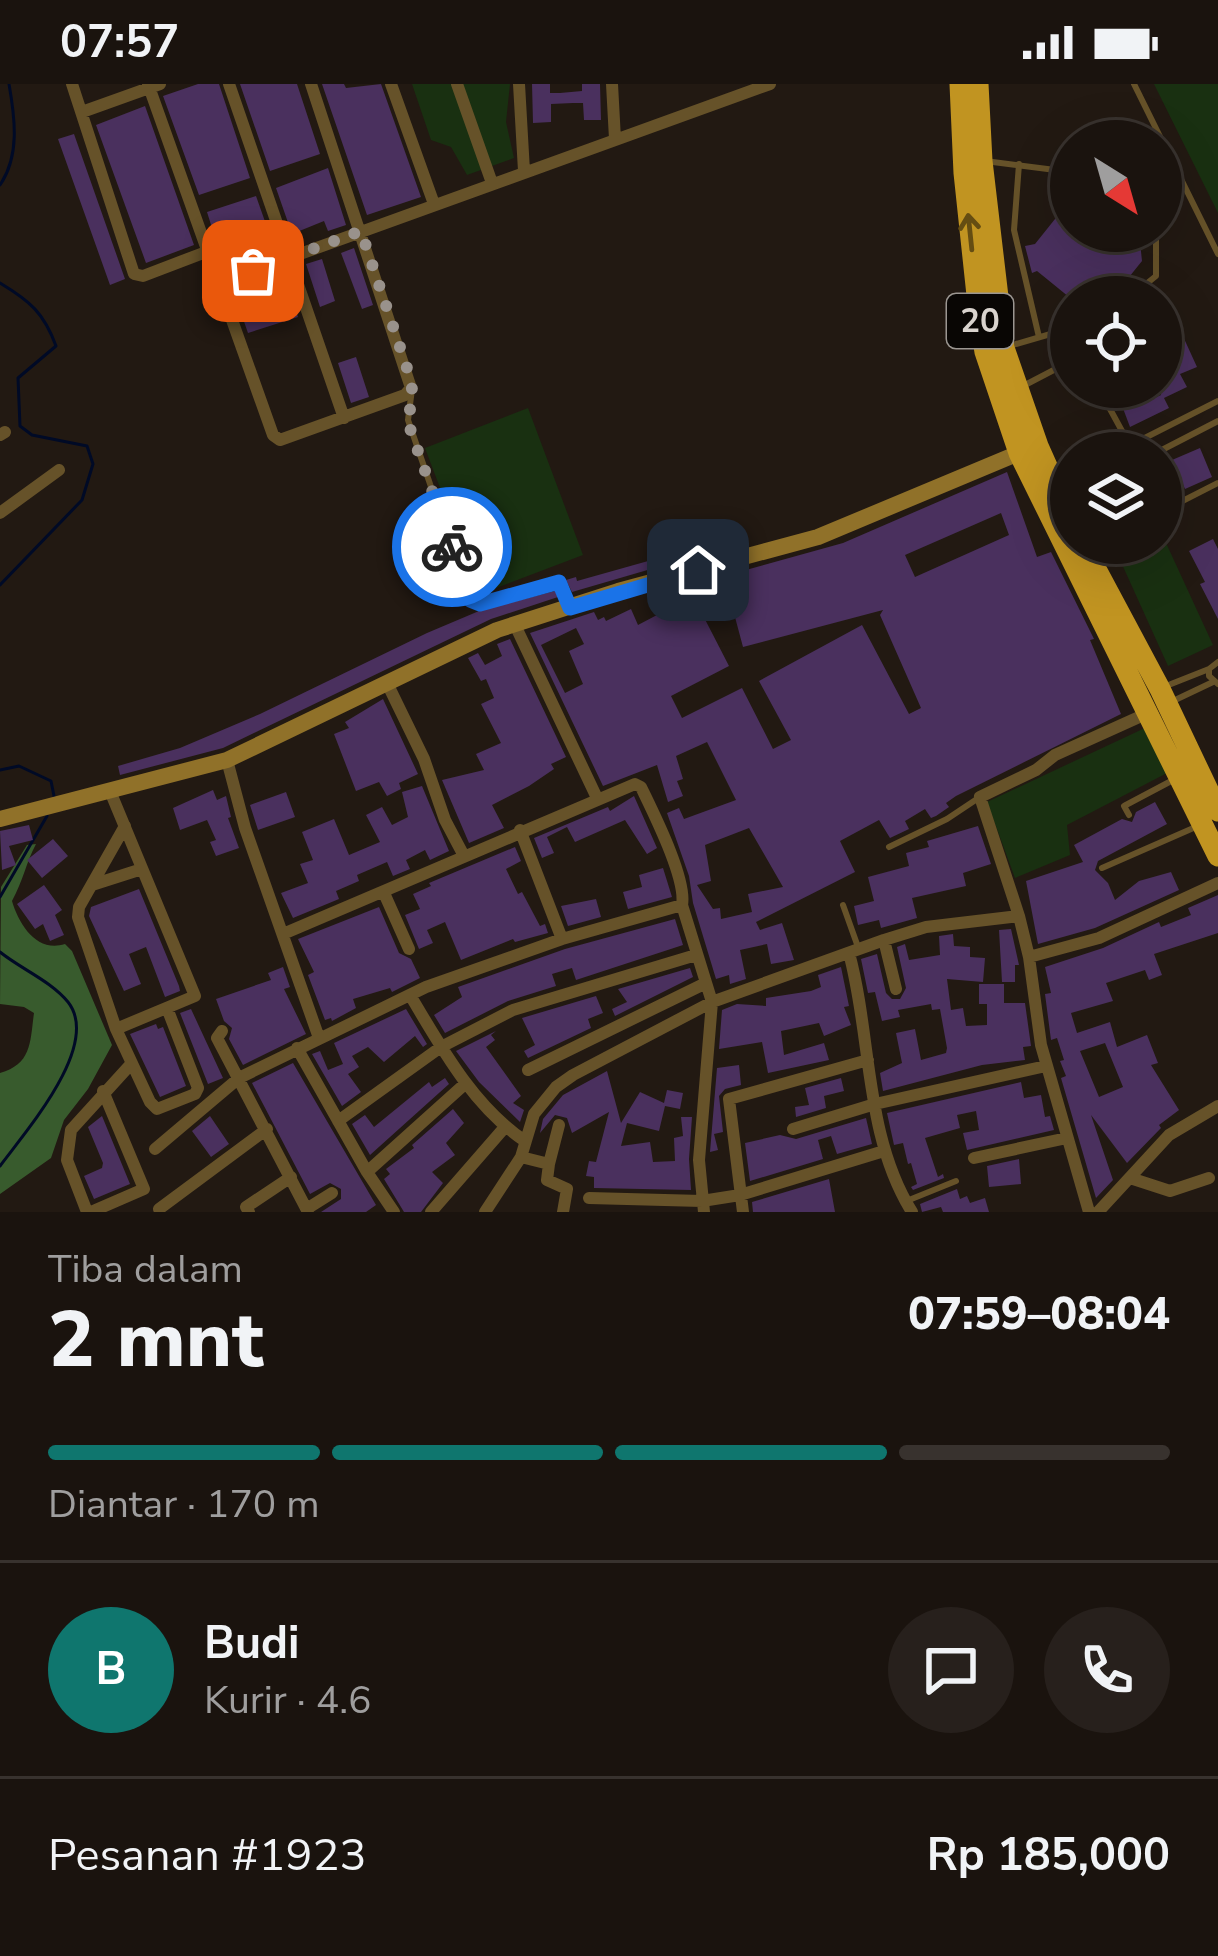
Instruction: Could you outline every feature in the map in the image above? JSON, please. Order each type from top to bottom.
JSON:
[{"type":"highway","name":"20","points":[[960,84],[995,350],[1028,449],[1050,483]]},
{"type":"highway","name":"20","points":[[973,160],[978,84]]},
{"type":"highway","name":"20","points":[[1091,564],[1210,818],[1218,856]]},
{"type":"highway","name":"20","points":[[1154,701],[1178,777],[1210,818]]},
{"type":"main road","points":[[0,819],[227,760],[515,625],[833,532],[1028,449]]},
{"type":"street","points":[[73,84],[134,274],[142,276],[206,252]]},
{"type":"street","points":[[229,84],[344,418]]},
{"type":"street","points":[[82,112],[153,85],[206,252],[272,435],[280,440],[404,395],[411,388],[311,84]]},
{"type":"street","points":[[392,84],[434,204]]},
{"type":"street","points":[[457,84],[492,183]]},
{"type":"street","points":[[519,84],[524,171]]},
{"type":"street","points":[[612,84],[616,139]]},
{"type":"street","points":[[218,284],[770,84]]},
{"type":"street","points":[[0,513],[59,470]]},
{"type":"street","points":[[515,625],[597,798]]},
{"type":"street","points":[[387,683],[464,856]]},
{"type":"street","points":[[1154,701],[980,797],[1019,916],[1046,1066],[1094,1212],[1169,1136],[1218,1106]]},
{"type":"street","points":[[227,760],[245,828],[319,1038]]},
{"type":"street","points":[[283,934],[597,798],[631,785],[640,787],[675,869],[712,1002],[699,1160],[703,1206]]},
{"type":"street","points":[[110,791],[195,996],[116,1029]]},
{"type":"street","points":[[125,826],[79,907],[79,925],[116,1029],[155,1108],[195,1094],[198,1082],[167,1008]]},
{"type":"street","points":[[520,830],[562,939]]},
{"type":"street","points":[[90,885],[142,869]]},
{"type":"street","points":[[1028,957],[1099,938],[1218,883]]},
{"type":"street","points":[[383,893],[409,949]]},
{"type":"street","points":[[154,1149],[239,1078],[410,994],[562,939],[682,904]]},
{"type":"street","points":[[484,1212],[521,1157],[534,1114],[556,1087],[712,1002],[926,926],[1019,916]]},
{"type":"street","points":[[884,940],[896,989]]},
{"type":"street","points":[[854,951],[884,1151],[909,1207]]},
{"type":"street","points":[[338,1121],[441,1047],[513,1010],[696,955]]},
{"type":"street","points":[[528,1070],[706,983]]},
{"type":"street","points":[[410,994],[466,1083],[524,1141]]},
{"type":"street","points":[[221,1031],[217,1038],[308,1210],[332,1193]]},
{"type":"street","points":[[297,1048],[394,1212]]},
{"type":"street","points":[[743,1212],[728,1102],[732,1097],[868,1060]]},
{"type":"street","points":[[131,1064],[75,1122],[67,1160],[88,1212],[144,1189]]},
{"type":"street","points":[[793,1129],[875,1104],[1046,1066]]},
{"type":"street","points":[[367,1172],[466,1083]]},
{"type":"street","points":[[103,1091],[155,1210],[267,1129]]},
{"type":"street","points":[[559,1125],[548,1181],[567,1189],[562,1212]]},
{"type":"street","points":[[431,1212],[505,1127]]},
{"type":"street","points":[[974,1158],[1067,1138]]},
{"type":"street","points":[[590,1198],[607,1205],[703,1206],[884,1151]]},
{"type":"street","points":[[521,1157],[549,1164]]},
{"type":"street","points":[[244,1210],[291,1177]]},
{"type":"street","points":[[1130,1178],[1170,1191],[1209,1178]]},
{"type":"lane","points":[[1134,84],[1218,254]]},
{"type":"lane","points":[[973,160],[1050,169]]},
{"type":"lane","points":[[1019,164],[1014,230],[1039,337]]},
{"type":"lane","points":[[995,350],[1050,334]]},
{"type":"lane","points":[[1009,393],[1050,372]]},
{"type":"lane","points":[[411,388],[407,420],[470,600],[480,604],[559,582],[570,608]]},
{"type":"lane","points":[[1162,432],[1218,401]]},
{"type":"lane","points":[[1182,440],[1218,422]]},
{"type":"lane","points":[[1182,501],[1218,483]]},
{"type":"lane","points":[[1154,701],[1218,662]]},
{"type":"lane","points":[[1154,701],[1215,683],[1209,669]]},
{"type":"lane","points":[[1129,815],[1124,806],[1178,777]]},
{"type":"lane","points":[[889,847],[980,797]]},
{"type":"lane","points":[[1102,868],[1143,843],[1210,818]]},
{"type":"lane","points":[[843,905],[854,951]]},
{"type":"lane","points":[[909,1207],[956,1181]]},
{"type":"green space","points":[[412,84],[510,84],[506,122],[514,158],[467,175],[451,147],[431,140]]},
{"type":"green space","points":[[1154,84],[1218,84],[1218,213],[1182,140],[1182,120],[1172,120]]},
{"type":"green space","points":[[528,408],[583,555],[480,594],[425,448]]},
{"type":"green space","points":[[1122,564],[1176,564],[1213,645],[1168,666]]},
{"type":"green space","points":[[1147,727],[1169,772],[1067,825],[1070,855],[1015,878],[987,802]]},
{"type":"green space","points":[[36,844],[12,901],[15,910],[38,941],[65,944],[72,951],[112,1045],[64,1120],[51,1158],[0,1194],[0,1073],[24,1058],[34,1013],[0,1004],[1,887],[27,845]]},
{"type":"building","points":[[198,84],[219,84],[250,178],[199,195],[163,96]]},
{"type":"building","points":[[240,84],[297,84],[320,154],[270,171]]},
{"type":"building","points":[[322,84],[344,84],[346,88],[381,84],[421,197],[367,215]]},
{"type":"building","points":[[532,84],[550,84],[550,93],[560,93],[582,91],[582,84],[600,84],[601,120],[584,120],[583,103],[573,103],[551,104],[551,122],[533,123]]},
{"type":"building","points":[[145,106],[194,245],[146,263],[96,125]]},
{"type":"building","points":[[74,134],[125,279],[110,285],[58,139]]},
{"type":"building","points":[[328,168],[346,225],[328,231],[324,221],[292,234],[276,188]]},
{"type":"building","points":[[256,196],[274,247],[224,266],[207,212]]},
{"type":"building","points":[[1050,225],[1050,252],[1141,252],[1142,261],[1130,276],[1050,276],[1050,282],[1037,271],[1032,273],[1025,246],[1035,244]]},
{"type":"building","points":[[354,248],[373,305],[362,309],[341,253]]},
{"type":"building","points":[[322,259],[335,301],[320,307],[306,264]]},
{"type":"building","points":[[283,272],[298,317],[248,333],[233,290]]},
{"type":"building","points":[[1182,334],[1197,367],[1182,373]]},
{"type":"building","points":[[356,357],[369,397],[351,403],[338,363]]},
{"type":"building","points":[[1123,408],[1169,408],[1130,427]]},
{"type":"building","points":[[1200,448],[1212,477],[1185,489],[1182,456]]},
{"type":"building","points":[[1007,472],[1037,557],[1050,552],[1050,564],[1057,564],[1094,639],[1090,640],[1121,714],[956,796],[936,816],[931,818],[925,809],[905,821],[909,829],[890,838],[879,820],[840,841],[855,872],[756,922],[760,930],[782,923],[794,960],[771,964],[767,944],[740,950],[746,979],[730,984],[729,975],[716,979],[667,813],[679,808],[684,819],[736,800],[707,742],[676,756],[683,796],[668,802],[657,765],[603,786],[530,633],[594,612],[598,620],[604,617],[606,621],[631,609],[638,625],[693,596],[729,666],[671,696],[682,718],[742,688],[773,749],[791,740],[759,681],[862,625],[909,714],[921,708],[880,615],[883,610],[743,647],[724,576],[843,543]],"holes":[[[1001,513],[1009,535],[915,577],[905,555]],[[576,628],[584,644],[569,651],[583,684],[565,693],[541,645]],[[749,828],[783,887],[748,894],[752,912],[721,919],[720,908],[713,909],[697,885],[711,881],[705,845]]]},
{"type":"building","points":[[1213,539],[1218,549],[1218,619],[1189,551]]},
{"type":"building","points":[[673,554],[675,562],[572,592],[566,580],[576,577],[577,581]]},
{"type":"building","points":[[555,591],[558,597],[491,619],[223,748],[120,775],[118,766],[180,748],[260,714],[479,611]]},
{"type":"building","points":[[510,639],[566,757],[551,764],[554,769],[529,786],[492,805],[504,828],[469,843],[442,780],[484,770],[476,754],[501,743],[481,704],[494,698],[486,679],[481,681],[468,658],[478,653],[485,665],[502,656],[497,644]]},
{"type":"building","points":[[383,699],[418,774],[399,783],[401,789],[387,796],[379,782],[356,791],[334,734],[349,728],[345,722]]},
{"type":"building","points":[[422,786],[449,851],[430,860],[425,850],[406,860],[410,869],[393,876],[387,862],[336,891],[339,899],[293,918],[281,893],[308,883],[300,864],[313,860],[302,832],[334,819],[349,855],[380,842],[366,815],[382,807],[392,825],[408,817],[402,792]]},
{"type":"building","points":[[213,790],[217,800],[226,796],[239,848],[216,856],[210,842],[216,840],[207,820],[180,830],[173,808]]},
{"type":"building","points":[[286,792],[295,817],[258,830],[250,805]]},
{"type":"building","points":[[634,796],[657,848],[647,854],[625,820],[575,842],[567,827],[547,837],[554,853],[542,858],[534,838],[608,807],[610,811]]},
{"type":"building","points":[[1155,802],[1167,824],[1098,861],[1095,870],[1108,883],[1115,900],[1139,881],[1171,872],[1179,890],[1095,928],[1038,944],[1026,881],[1083,862],[1074,845],[1122,819],[1132,822],[1136,812]]},
{"type":"building","points":[[29,825],[33,840],[9,846],[16,865],[2,870],[0,831]]},
{"type":"building","points":[[978,826],[991,864],[963,873],[966,886],[912,898],[917,918],[881,928],[879,920],[858,925],[854,906],[874,901],[868,877],[909,866],[906,853],[929,847],[927,841]]},
{"type":"building","points":[[53,839],[68,856],[42,878],[27,860]]},
{"type":"building","points":[[515,847],[521,861],[506,869],[518,894],[522,892],[548,933],[513,939],[461,960],[445,922],[427,930],[433,943],[419,949],[405,915],[420,909],[413,894]]},
{"type":"building","points":[[663,868],[672,897],[628,909],[623,892],[642,887],[639,875]]},
{"type":"building","points":[[44,885],[62,910],[55,915],[64,935],[50,941],[43,924],[35,929],[17,904]]},
{"type":"building","points":[[139,889],[179,986],[180,991],[165,997],[146,947],[129,954],[141,984],[124,991],[89,916],[91,907]]},
{"type":"building","points":[[1218,895],[1218,933],[1154,954],[1162,975],[1149,980],[1145,970],[1106,983],[1113,1001],[1071,1013],[1077,1033],[1110,1022],[1117,1047],[1147,1035],[1158,1063],[1151,1065],[1179,1110],[1159,1125],[1127,1163],[1091,1115],[1113,1180],[1096,1198],[1061,1078],[1066,1076],[1060,1061],[1064,1060],[1057,1038],[1051,1040],[1045,994],[1051,993],[1045,967],[1103,948],[1159,922],[1161,927],[1191,915],[1188,908]],"holes":[[[1105,1043],[1123,1087],[1099,1097],[1080,1051]]]},
{"type":"building","points":[[596,899],[601,917],[568,926],[561,906]]},
{"type":"building","points":[[379,907],[399,953],[411,959],[420,978],[392,992],[390,988],[353,999],[356,1008],[325,1020],[308,975],[314,972],[298,939]]},
{"type":"building","points":[[675,919],[683,945],[576,980],[572,968],[552,974],[556,986],[508,1001],[445,1033],[434,1015],[462,997],[458,987],[565,949]]},
{"type":"building","points":[[1011,929],[1019,965],[1015,965],[1015,982],[1002,982],[999,930]]},
{"type":"building","points":[[953,934],[954,946],[970,947],[970,957],[985,958],[983,982],[947,979],[951,1010],[963,1008],[966,1026],[987,1025],[987,1004],[979,1004],[979,984],[1004,984],[1004,1003],[1025,1003],[1031,1046],[1023,1047],[1025,1060],[982,1065],[883,1091],[880,1073],[902,1063],[896,1033],[915,1029],[921,1060],[946,1053],[947,1048],[940,1009],[932,1010],[931,1004],[898,1010],[900,1017],[882,1021],[875,992],[868,993],[861,959],[877,954],[886,993],[900,999],[906,988],[897,947],[905,944],[909,960],[940,955],[939,936]]},
{"type":"building","points":[[283,967],[290,987],[284,989],[306,1034],[243,1065],[229,1039],[232,1028],[224,1021],[216,999],[271,980],[268,973]]},
{"type":"building","points":[[841,967],[849,1006],[844,1007],[851,1025],[824,1036],[819,1023],[781,1031],[784,1055],[824,1043],[829,1060],[768,1073],[762,1042],[719,1049],[722,1010],[737,1004],[766,1006],[766,998],[811,991],[821,987],[818,975]]},
{"type":"building","points":[[690,968],[693,977],[615,1016],[612,1009],[627,1002],[618,989]]},
{"type":"building","points":[[596,996],[603,1013],[588,1019],[591,1028],[528,1058],[524,1051],[535,1045],[522,1018]]},
{"type":"building","points":[[191,1009],[223,1078],[208,1084],[180,1013]]},
{"type":"building","points":[[406,1009],[427,1044],[423,1047],[415,1036],[384,1062],[368,1047],[352,1056],[359,1067],[348,1074],[361,1092],[342,1106],[312,1054],[320,1051],[328,1070],[343,1064],[334,1043]]},
{"type":"building","points":[[156,1024],[158,1029],[163,1027],[186,1086],[160,1097],[130,1034]]},
{"type":"building","points":[[496,1031],[491,1035],[495,1040],[486,1047],[521,1096],[513,1103],[524,1110],[520,1122],[479,1082],[456,1051]]},
{"type":"building","points":[[293,1063],[376,1205],[366,1212],[321,1212],[341,1199],[341,1189],[330,1183],[310,1194],[252,1083]]},
{"type":"building","points":[[739,1065],[741,1085],[719,1096],[723,1132],[714,1134],[718,1150],[710,1152],[717,1068]]},
{"type":"building","points":[[607,1071],[621,1123],[640,1092],[664,1103],[667,1090],[683,1093],[680,1109],[665,1106],[659,1131],[627,1123],[621,1146],[650,1142],[653,1162],[675,1161],[674,1138],[683,1136],[681,1117],[692,1117],[691,1190],[594,1188],[594,1177],[586,1176],[589,1161],[596,1162],[609,1112],[572,1133],[567,1118],[555,1115],[540,1133],[543,1119],[563,1095]]},
{"type":"building","points":[[445,1078],[449,1084],[370,1155],[352,1124],[365,1115],[374,1127],[429,1082],[432,1087]]},
{"type":"building","points":[[841,1078],[844,1091],[824,1096],[826,1108],[796,1117],[795,1107],[809,1105],[805,1088]]},
{"type":"building","points":[[1021,1082],[1024,1098],[1041,1095],[1045,1117],[1050,1116],[1054,1130],[967,1150],[963,1133],[979,1130],[976,1111],[957,1115],[960,1128],[925,1138],[938,1177],[943,1174],[944,1178],[913,1190],[917,1184],[911,1163],[903,1143],[894,1145],[887,1113]]},
{"type":"building","points":[[453,1109],[464,1123],[446,1143],[455,1155],[432,1172],[443,1183],[421,1212],[404,1212],[384,1179],[390,1174],[386,1169]]},
{"type":"building","points":[[102,1116],[130,1184],[94,1199],[84,1176],[103,1163],[88,1127]]},
{"type":"building","points":[[210,1116],[229,1144],[211,1157],[192,1131]]},
{"type":"building","points":[[866,1118],[872,1144],[837,1154],[831,1136],[818,1140],[823,1159],[750,1181],[745,1143],[780,1135],[796,1139]]},
{"type":"building","points":[[1019,1159],[1021,1184],[989,1187],[987,1166]]},
{"type":"building","points":[[829,1179],[835,1212],[753,1212],[752,1202]]},
{"type":"building","points":[[957,1189],[960,1199],[967,1196],[970,1203],[985,1198],[989,1212],[943,1212],[941,1207],[922,1212],[920,1204]]},
{"type":"waterway","points":[[0,185],[13,149],[9,84]]},
{"type":"waterway","points":[[0,283],[35,309],[56,346],[18,378],[20,426],[32,435],[87,446],[93,464],[82,500],[0,585]]},
{"type":"waterway","points":[[0,770],[19,766],[51,781],[54,796]]},
{"type":"waterway","points":[[0,897],[47,816]]},
{"type":"waterway","points":[[0,952],[61,995],[76,1020],[68,1064],[41,1111],[0,1166]]},
{"type":"way so far","points":[[253,271],[361,231],[411,380],[413,399],[407,420],[452,547]]},
{"type":"route","points":[[452,547],[470,600],[480,604],[559,582],[570,608],[698,570]]}]
